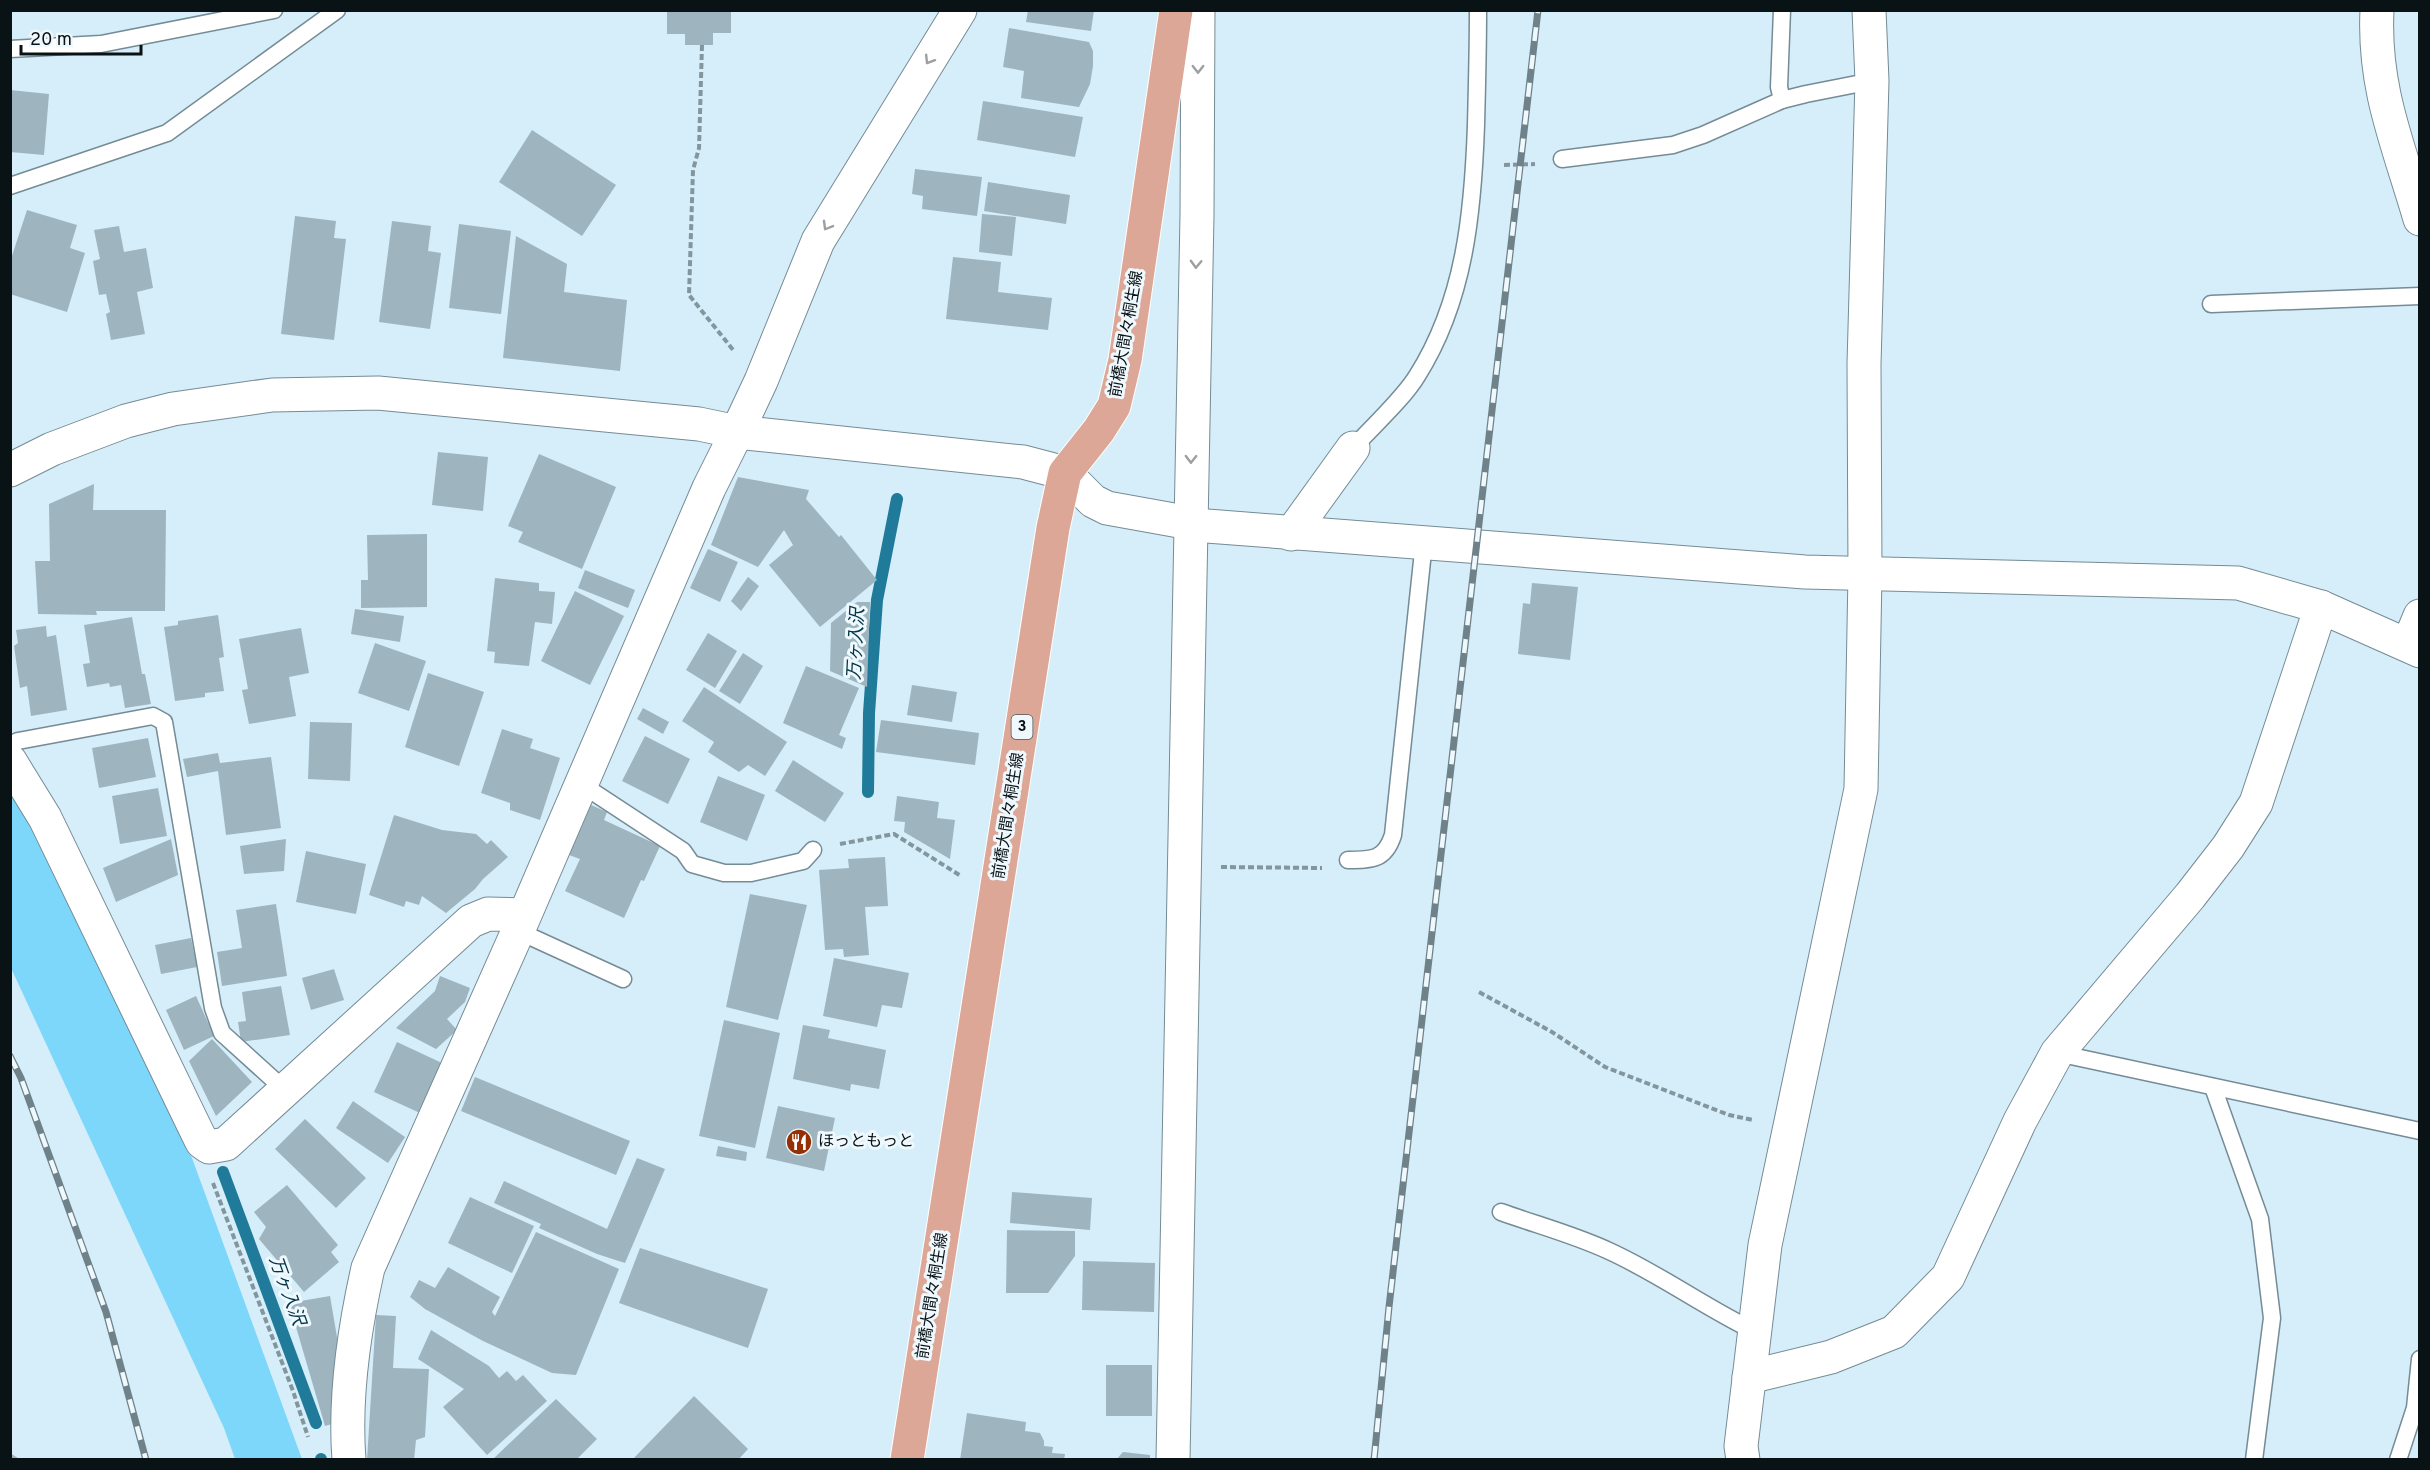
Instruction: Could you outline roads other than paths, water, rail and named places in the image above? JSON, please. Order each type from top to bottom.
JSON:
[{"type":"main road","name":"前橋大間々桐生線","points":[[908,1460],[1053,528],[1065,473],[1099,430],[1114,406],[1126,348],[1176,10]]},
{"type":"street","points":[[349,1460],[347,1442],[351,1376],[358,1314],[368,1268],[521,923],[709,488],[761,381],[818,241],[869,154],[960,10]]},
{"type":"street","points":[[1173,1460],[1197,215],[1198,10]]},
{"type":"street","points":[[1743,1460],[1741,1446],[1765,1245],[1861,789],[1865,574],[1864,364],[1872,81],[1869,10]]},
{"type":"street","points":[[2377,10],[2380,81],[2387,115],[2414,181],[2420,219]]},
{"type":"street","points":[[10,470],[52,449],[126,421],[173,410],[272,395],[378,393],[699,424],[736,432],[1023,462],[1065,473],[1093,501],[1107,508],[1208,526],[1805,572],[2238,583],[2416,638]]},
{"type":"street","points":[[1291,534],[1353,448]]},
{"type":"street","points":[[1749,1377],[1831,1357],[1894,1332],[1948,1277],[2020,1121],[2057,1053],[2190,896],[2228,847],[2256,802],[2321,607]]},
{"type":"street","points":[[10,761],[45,818],[196,1132],[202,1142],[209,1147],[226,1144],[471,921],[488,914],[521,923]]},
{"type":"lane","points":[[10,49],[101,44],[274,10]]},
{"type":"lane","points":[[10,186],[167,133],[338,10]]},
{"type":"lane","points":[[1353,448],[1416,378],[1452,304],[1466,248],[1475,167],[1478,10]]},
{"type":"lane","points":[[1782,10],[1779,87],[1782,100]]},
{"type":"lane","points":[[1562,159],[1673,145],[1703,135],[1782,100],[1872,81]]},
{"type":"lane","points":[[2211,304],[2420,296]]},
{"type":"lane","points":[[1348,860],[1377,858],[1384,853],[1394,835],[1424,542]]},
{"type":"lane","points":[[10,745],[18,741],[153,716],[164,722],[213,1008],[222,1033],[286,1091]]},
{"type":"lane","points":[[581,784],[683,851],[692,864],[724,873],[751,873],[803,861],[813,850]]},
{"type":"lane","points":[[521,923],[623,979]]},
{"type":"lane","points":[[2057,1053],[2420,1131]]},
{"type":"lane","points":[[2213,1087],[2260,1219],[2272,1318],[2254,1460]]},
{"type":"lane","points":[[1501,1212],[1608,1251],[1667,1281],[1718,1314],[1754,1331]]},
{"type":"lane","points":[[2398,1460],[2417,1409],[2420,1359]]},
{"type":"waterway","name":"万ヶ入沢","points":[[868,792],[869,713],[877,600],[897,499]]},
{"type":"waterway","name":"万ヶ入沢","points":[[223,1172],[316,1423]]},
{"type":"railway","points":[[1374,1460],[1389,1307],[1538,10]]},
{"type":"railway","points":[[10,1056],[21,1078],[106,1312],[146,1460]]},
{"type":"place","name":"ほっともっと","points":[[799,1142]]}]
